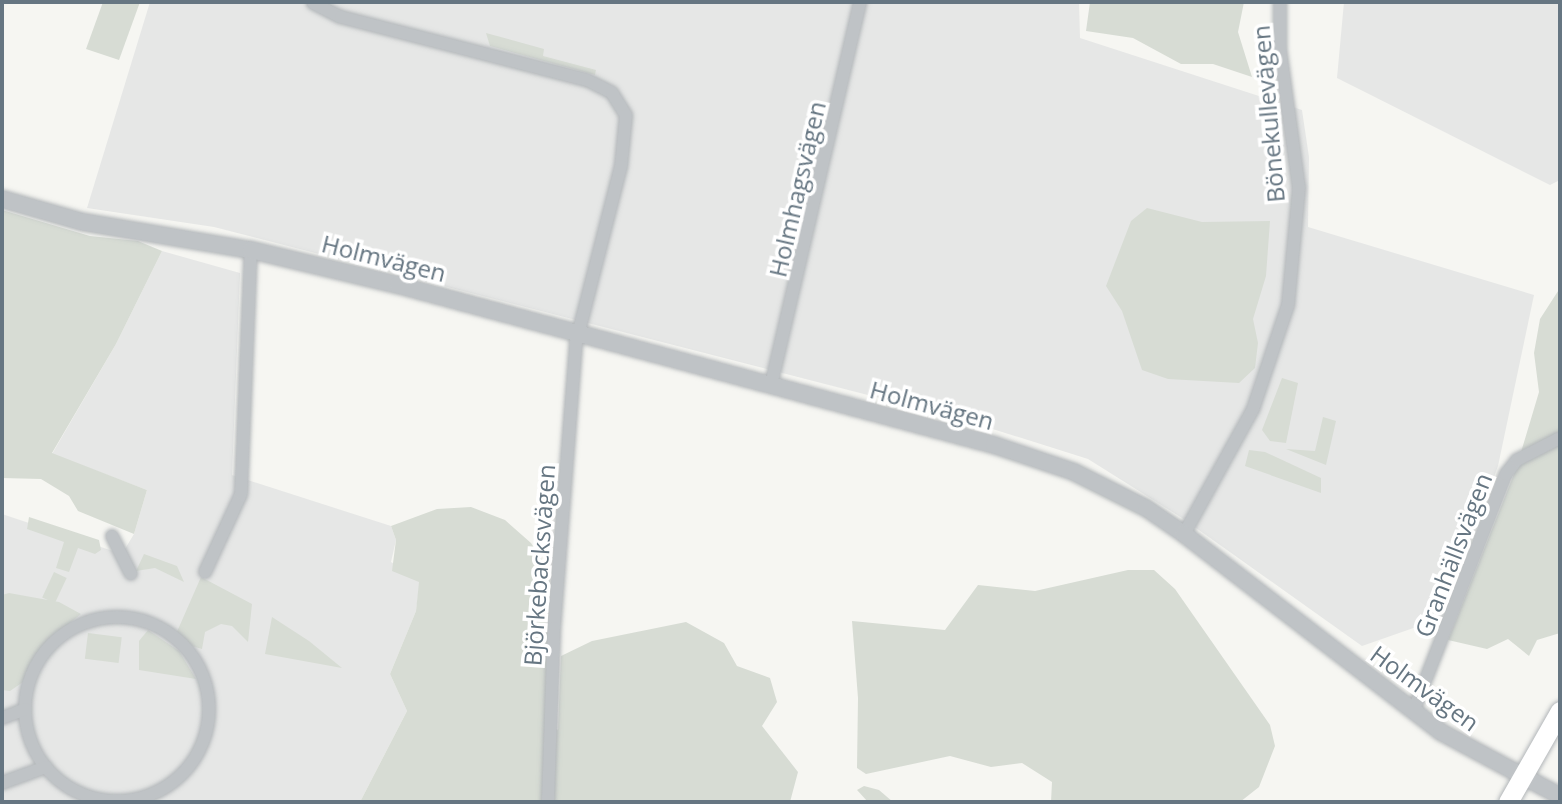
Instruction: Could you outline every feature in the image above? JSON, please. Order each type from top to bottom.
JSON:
[{"type":"highway","points":[[1508,802],[1560,711]]},
{"type":"street","name":"Holmhagsvägen","points":[[771,385],[860,2]]},
{"type":"street","name":"Bönekullevägen","points":[[1184,534],[1253,409],[1287,305],[1299,188],[1280,50],[1280,2]]},
{"type":"street","name":"Björkebacksvägen","points":[[313,3],[341,17],[574,75],[617,97],[626,115],[625,144],[576,343],[554,628],[548,802]]},
{"type":"street","name":"Holmvägen","points":[[2,199],[83,222],[251,250],[581,331],[1033,457],[1111,488],[1184,534],[1413,712],[1521,777],[1560,796]]},
{"type":"street","points":[[205,572],[241,494],[251,250]]},
{"type":"street","name":"Granhällsvägen","points":[[1413,712],[1506,474],[1517,460],[1560,438]]},
{"type":"street","points":[[112,536],[131,574]]},
{"type":"street","points":[[101,619],[131,619],[163,630],[192,656],[205,681],[209,709],[202,744],[183,773],[161,790],[120,801],[92,798],[67,786],[46,767],[29,736],[25,709],[30,681],[43,655],[63,635],[101,619]]},
{"type":"street","points":[[2,718],[25,709]]},
{"type":"street","points":[[2,783],[46,767]]},
{"type":"shaded area","points":[[103,2],[140,2],[119,60],[86,49]]},
{"type":"shaded area","points":[[150,2],[1079,2],[1080,38],[1302,110],[1309,157],[1308,227],[1534,295],[1498,466],[1442,618],[1362,646],[1182,518],[1088,459],[961,419],[214,227],[87,208]]},
{"type":"shaded area","points":[[1090,2],[1244,2],[1238,32],[1252,77],[1213,64],[1181,64],[1133,38],[1086,31]]},
{"type":"shaded area","points":[[1344,2],[1560,2],[1560,180],[1550,185],[1337,78]]},
{"type":"shaded area","points":[[486,33],[544,49],[543,56],[596,70],[595,75],[490,46]]},
{"type":"shaded area","points":[[1147,208],[1202,222],[1270,221],[1266,276],[1253,319],[1258,343],[1255,368],[1239,383],[1168,379],[1142,370],[1122,311],[1106,286],[1131,221]]},
{"type":"shaded area","points":[[2,210],[90,236],[138,241],[162,251],[116,344],[52,453],[147,490],[134,534],[78,511],[69,496],[41,479],[2,478]]},
{"type":"shaded area","points":[[162,251],[240,273],[232,475],[391,526],[396,540],[391,562],[420,581],[416,611],[390,674],[407,711],[360,802],[2,802],[2,514],[122,554],[134,534],[147,490],[52,454],[116,344]]},
{"type":"shaded area","points":[[1560,288],[1560,633],[1537,640],[1529,656],[1508,639],[1487,649],[1448,640],[1516,469],[1539,392],[1534,353],[1540,319]]},
{"type":"shaded area","points":[[1282,378],[1298,383],[1286,443],[1270,441],[1262,430]]},
{"type":"shaded area","points":[[1323,417],[1336,421],[1326,465],[1286,449],[1315,451]]},
{"type":"shaded area","points":[[1249,450],[1265,452],[1321,478],[1321,493],[1245,466]]},
{"type":"shaded area","points":[[471,507],[505,520],[531,543],[550,572],[545,720],[558,730],[561,656],[592,641],[686,622],[724,643],[737,666],[770,678],[777,702],[762,726],[798,772],[790,802],[360,802],[407,711],[390,674],[416,611],[419,582],[392,571],[396,540],[391,526],[437,509]]},
{"type":"shaded area","points":[[29,517],[99,540],[101,550],[95,554],[78,548],[69,572],[56,568],[64,542],[27,529]]},
{"type":"shaded area","points":[[144,554],[177,566],[184,582],[155,568],[136,571]]},
{"type":"shaded area","points":[[1128,570],[1154,570],[1175,589],[1270,725],[1275,746],[1259,787],[1240,802],[1051,802],[1052,782],[1022,763],[991,767],[950,756],[866,774],[857,768],[858,698],[852,621],[945,630],[978,585],[1035,591]]},
{"type":"shaded area","points":[[54,572],[67,578],[55,603],[42,597]]},
{"type":"shaded area","points":[[201,577],[252,604],[248,642],[232,626],[221,624],[205,632],[202,649],[188,645],[176,634]]},
{"type":"shaded area","points":[[9,593],[59,602],[81,614],[47,641],[23,682],[10,691],[2,690],[2,595]]},
{"type":"shaded area","points":[[272,617],[309,641],[342,668],[265,654]]},
{"type":"shaded area","points":[[148,630],[179,651],[196,679],[139,670],[139,641]]},
{"type":"shaded area","points":[[88,633],[122,637],[119,663],[85,659]]},
{"type":"shaded area","points":[[864,786],[879,790],[893,802],[868,802],[857,790]]}]
